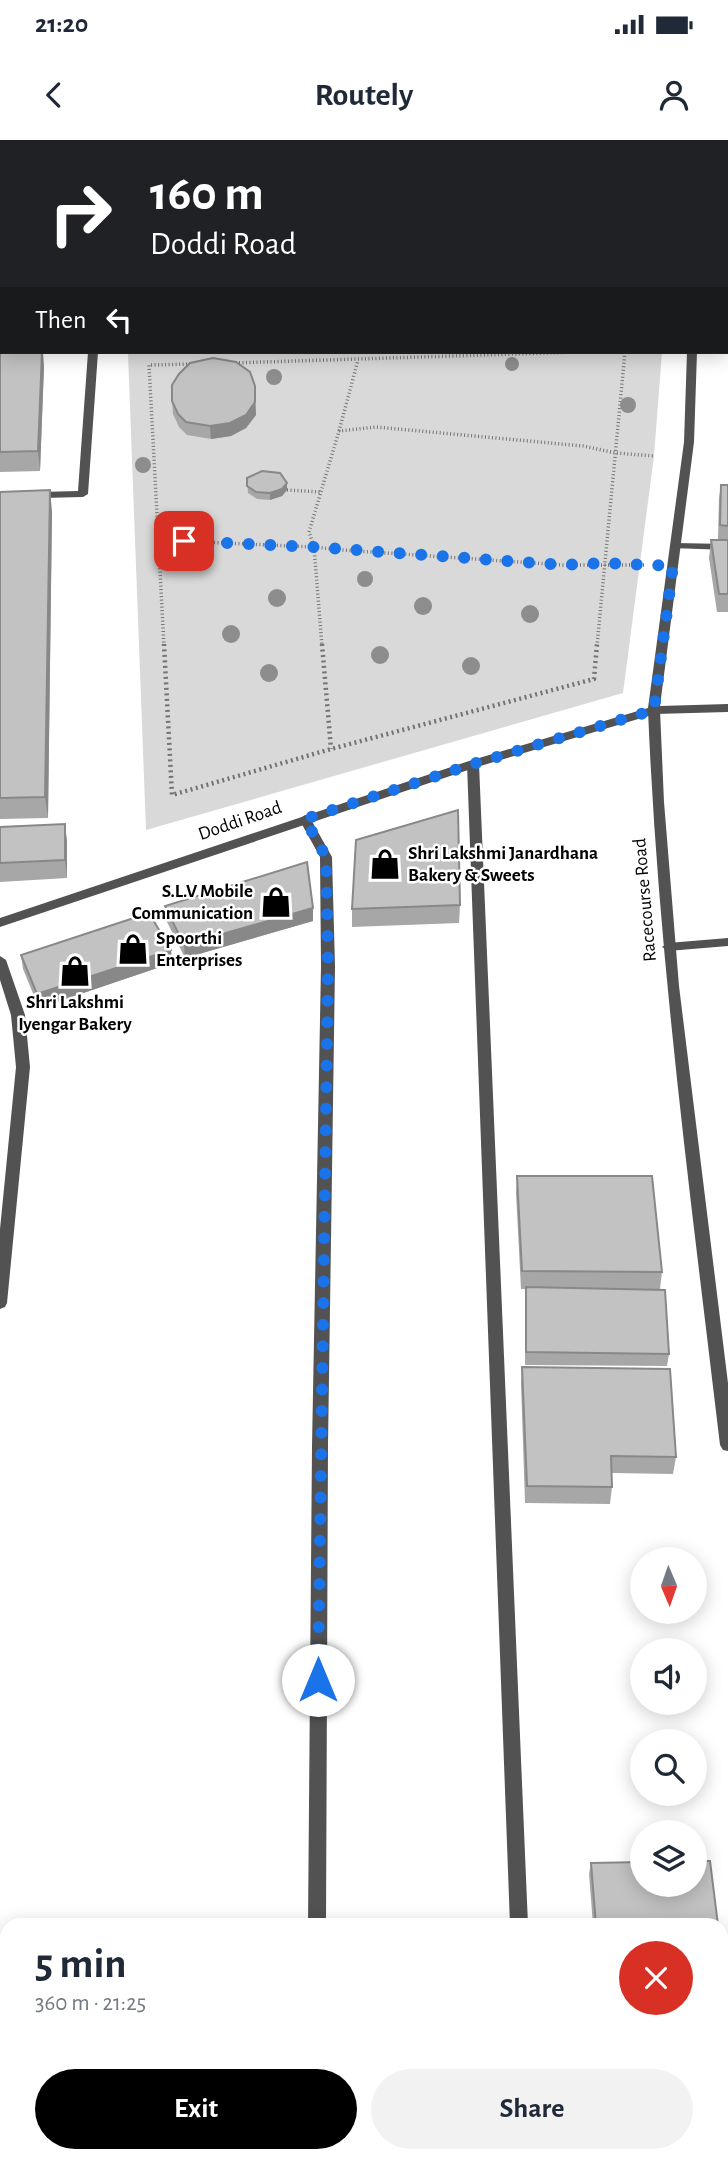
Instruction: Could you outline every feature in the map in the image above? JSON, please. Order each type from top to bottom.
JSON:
[{"type":"street","points":[[0,496],[83,494],[93,354]]},
{"type":"street","name":"Racecourse Road","points":[[692,354],[689,442],[654,710],[657,807],[668,947],[728,1444]]},
{"type":"street","points":[[675,546],[728,547]]},
{"type":"street","name":"Doddi Road","points":[[0,923],[473,764],[654,710],[728,708]]},
{"type":"street","points":[[473,764],[519,1918]]},
{"type":"street","points":[[305,819],[326,857],[328,966],[320,1460],[317,1918]]},
{"type":"street","points":[[668,947],[728,943]]},
{"type":"street","points":[[0,960],[18,1015],[23,1067],[0,1303]]},
{"type":"path","points":[[219,363],[522,354]]},
{"type":"path","points":[[205,364],[149,365],[172,795],[331,749],[594,680],[625,354]]},
{"type":"path","points":[[331,749],[314,547],[309,531],[358,360]]},
{"type":"path","points":[[339,430],[376,427],[583,446],[616,453],[654,456]]},
{"type":"path","points":[[287,490],[321,492]]},
{"type":"path","points":[[158,540],[314,547],[563,565],[604,563],[673,566]]},
{"type":"shaded area","points":[[128,354],[662,354],[654,456],[623,693],[146,830]]},
{"type":"building","points":[[0,354],[42,354],[38,451],[0,452]]},
{"type":"building","points":[[213,358],[236,362],[250,372],[255,386],[255,402],[246,415],[230,423],[210,426],[186,422],[178,414],[172,401],[172,385],[190,363]]},
{"type":"building","points":[[262,471],[280,473],[287,483],[282,489],[270,493],[256,492],[247,486],[247,478]]},
{"type":"building","points":[[721,485],[728,485],[728,526],[720,525]]},
{"type":"building","points":[[50,490],[45,797],[0,798],[0,492]]},
{"type":"building","points":[[711,540],[728,540],[728,594],[719,594]]},
{"type":"building","points":[[458,810],[460,905],[352,909],[356,840]]},
{"type":"building","points":[[65,824],[65,860],[0,863],[0,827]]},
{"type":"building","points":[[307,862],[313,908],[184,945],[165,906]]},
{"type":"building","points":[[149,913],[171,950],[37,994],[21,955]]},
{"type":"building","points":[[517,1176],[652,1176],[662,1272],[522,1271]]},
{"type":"building","points":[[526,1287],[665,1290],[669,1354],[526,1352]]},
{"type":"building","points":[[522,1367],[670,1369],[676,1457],[611,1456],[612,1487],[527,1486]]},
{"type":"building","points":[[707,1861],[710,1861],[717,1918],[595,1918],[591,1863],[630,1862],[630,1897],[707,1897]]},
{"type":"place","name":"Shri Lakshmi Janardhana Bakery & Sweets","points":[[385,864]]},
{"type":"place","name":"S.L.V Mobile Communication","points":[[276,902]]},
{"type":"place","name":"Spoorthi Enterprises","points":[[133,949]]},
{"type":"place","name":"Shri Lakshmi Iyengar Bakery","points":[[75,971]]},
{"type":"route","points":[[184,541],[314,547],[563,565],[604,563],[673,566],[654,710],[473,764],[305,819],[326,857],[328,966],[318,1680]]}]
